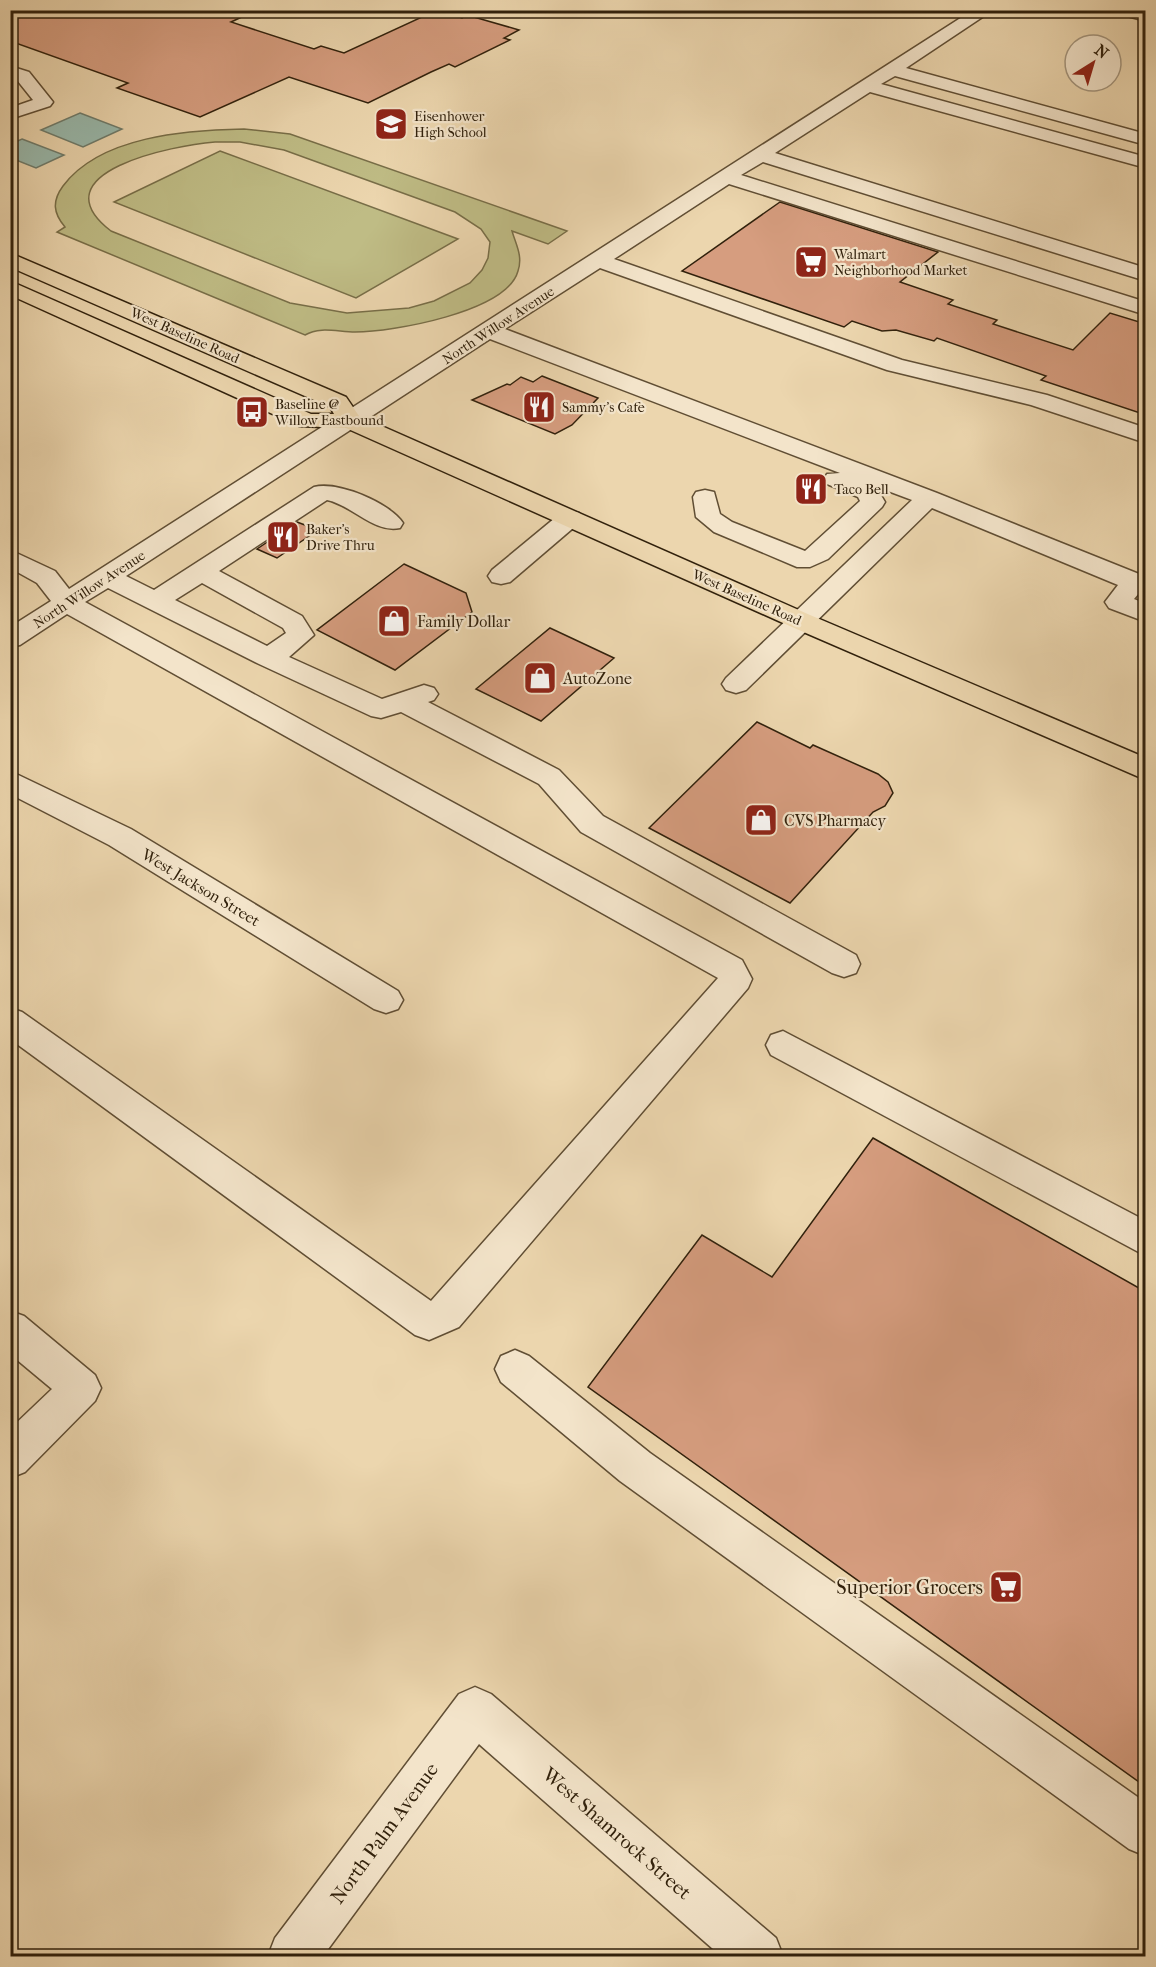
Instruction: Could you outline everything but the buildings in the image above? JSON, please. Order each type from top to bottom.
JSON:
[{"type":"main road","name":"West Baseline Road","points":[[10,259],[338,402],[350,421]]},
{"type":"main road","name":"West Baseline Road","points":[[10,287],[307,420],[350,421],[801,621],[1146,770]]},
{"type":"street","name":"North Willow Avenue","points":[[10,639],[985,10]]},
{"type":"street","points":[[1122,10],[1146,16]]},
{"type":"street","points":[[1141,10],[1146,12]]},
{"type":"street","points":[[893,70],[1146,140]]},
{"type":"street","points":[[10,71],[23,76],[44,102],[10,114]]},
{"type":"street","points":[[868,86],[1146,164]]},
{"type":"street","points":[[761,155],[1146,275]]},
{"type":"street","points":[[727,177],[1146,309]]},
{"type":"street","points":[[598,260],[896,365],[1039,400],[1146,436]]},
{"type":"street","points":[[489,331],[928,498],[1140,585],[1118,602],[1146,614]]},
{"type":"street","points":[[705,497],[708,517],[723,527],[797,559],[810,559],[819,554],[873,502],[867,492],[773,455]]},
{"type":"street","points":[[156,601],[322,492],[335,493],[391,523]]},
{"type":"street","points":[[736,684],[928,498]]},
{"type":"street","points":[[501,576],[570,518]]},
{"type":"street","points":[[10,558],[46,578],[67,603],[730,969],[736,980],[445,1314],[429,1322],[10,1021]]},
{"type":"street","points":[[201,572],[293,622],[301,635],[269,658]]},
{"type":"street","points":[[107,577],[269,658],[381,709],[416,696],[549,777],[592,824],[844,964]]},
{"type":"street","points":[[10,608],[36,623]]},
{"type":"street","name":"West Jackson Street","points":[[10,782],[120,837],[386,1000]]},
{"type":"street","points":[[783,1045],[1146,1240]]},
{"type":"street","points":[[10,1329],[81,1388],[10,1458]]},
{"type":"street","points":[[515,1369],[635,1467],[1146,1832]]},
{"type":"street","name":"North Palm Avenue","points":[[293,1956],[475,1710]]},
{"type":"street","name":"West Shamrock Street","points":[[475,1710],[758,1956]]},
{"type":"shaded area","points":[[80,113],[122,129],[83,147],[41,130]]},
{"type":"shaded area","points":[[244,129],[290,134],[567,231],[548,244],[512,231],[519,255],[518,271],[509,285],[493,298],[471,308],[420,324],[372,331],[323,330],[305,335],[57,232],[65,227],[55,207],[59,191],[79,169],[99,156],[122,146],[171,134]],"holes":[[[215,142],[240,142],[284,150],[455,212],[481,229],[490,242],[488,258],[482,270],[470,283],[434,301],[409,308],[347,313],[290,303],[111,231],[92,210],[90,193],[100,178],[120,166],[144,156],[171,149]]]},
{"type":"shaded area","points":[[22,139],[64,155],[36,168],[11,158],[11,144]]},
{"type":"shaded area","points":[[220,151],[458,239],[356,298],[114,202]]},
{"type":"place","name":"Eisenhower High School","points":[[391,124]]},
{"type":"place","name":"Walmart Neighborhood Market","points":[[811,262]]},
{"type":"place","name":"Sammy's Cafe","points":[[539,407]]},
{"type":"place","name":"Baseline @ Willow Eastbound","points":[[252,412]]},
{"type":"place","name":"Taco Bell","points":[[811,489]]},
{"type":"place","name":"Baker's Drive Thru","points":[[283,537]]},
{"type":"place","name":"Family Dollar","points":[[394,621]]},
{"type":"place","name":"AutoZone","points":[[540,678]]},
{"type":"place","name":"CVS Pharmacy","points":[[761,820]]},
{"type":"place","name":"Superior Grocers","points":[[1006,1587]]}]
